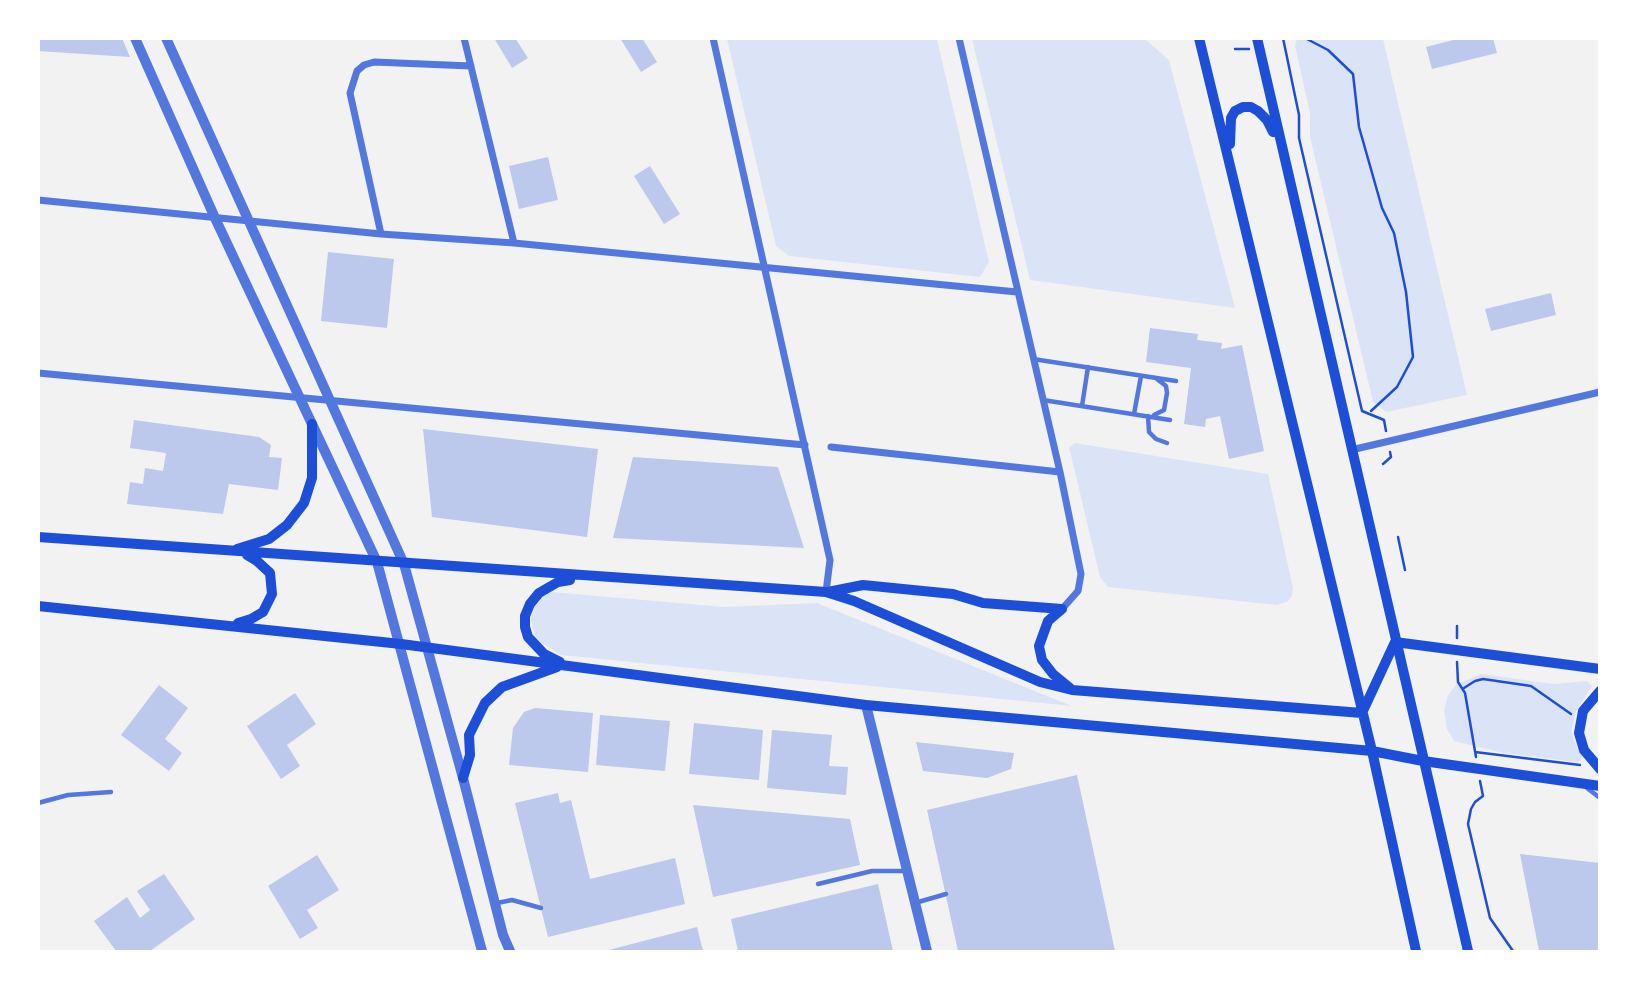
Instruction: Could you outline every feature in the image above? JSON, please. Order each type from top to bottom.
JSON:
[{"type":"main road","points":[[1199,38],[1372,751],[1416,951]]},
{"type":"main road","points":[[1256,38],[1468,951]]},
{"type":"main road","points":[[1230,161],[1231,118],[1235,111],[1243,107],[1251,107],[1267,120],[1281,147]]},
{"type":"main road","points":[[229,551],[269,539],[288,525],[304,503],[312,478],[312,424]]},
{"type":"main road","points":[[38,537],[825,592],[854,601],[1040,682],[1072,690],[1362,712]]},
{"type":"main road","points":[[228,625],[258,616],[268,606],[272,594],[270,573],[242,552]]},
{"type":"main road","points":[[577,667],[556,661],[536,648],[528,637],[525,616],[530,604],[548,586],[569,580],[600,578]]},
{"type":"main road","points":[[825,592],[863,585],[953,594],[983,603],[1062,609]]},
{"type":"main road","points":[[38,606],[401,644],[866,705],[1372,751],[1423,761],[1600,786]]},
{"type":"main road","points":[[1027,606],[1042,619],[1043,630]]},
{"type":"main road","points":[[1062,609],[1048,621],[1039,646],[1042,660],[1053,674],[1072,690]]},
{"type":"main road","points":[[1362,712],[1395,642]]},
{"type":"main road","points":[[1395,642],[1600,669]]},
{"type":"main road","points":[[463,778],[470,755],[469,735],[485,703],[502,687],[561,666]]},
{"type":"main road","points":[[1598,767],[1584,750],[1579,733],[1583,711],[1600,691]]},
{"type":"street","points":[[135,38],[215,218],[377,562],[482,951]]},
{"type":"street","points":[[166,38],[404,564],[503,935],[510,951]]},
{"type":"street","points":[[464,38],[514,243]]},
{"type":"street","points":[[713,38],[831,560],[825,592]]},
{"type":"street","points":[[959,38],[1081,573],[1078,591],[1062,609]]},
{"type":"street","points":[[381,234],[350,93],[357,71],[363,65],[374,62],[471,66]]},
{"type":"street","points":[[38,200],[1017,292]]},
{"type":"street","points":[[38,373],[805,445]]},
{"type":"street","points":[[1351,450],[1600,392]]},
{"type":"street","points":[[831,447],[1060,472]]},
{"type":"street","points":[[866,705],[927,951]]},
{"type":"lane","points":[[1033,359],[1176,381]]},
{"type":"lane","points":[[1082,406],[1088,368]]},
{"type":"lane","points":[[1134,414],[1141,376]]},
{"type":"lane","points":[[1145,416],[1157,415],[1165,407],[1167,393],[1166,386],[1149,377]]},
{"type":"lane","points":[[1043,400],[1170,420]]},
{"type":"lane","points":[[1145,416],[1149,432],[1156,439],[1167,443]]},
{"type":"lane","points":[[1577,783],[1600,798]]},
{"type":"lane","points":[[38,803],[68,795],[110,792]]},
{"type":"lane","points":[[818,884],[872,871],[907,871]]},
{"type":"lane","points":[[915,903],[946,894]]},
{"type":"lane","points":[[496,902],[512,900],[541,908]]},
{"type":"path","points":[[1283,38],[1298,115],[1298,138],[1362,411],[1384,420]]},
{"type":"path","points":[[1305,38],[1328,50],[1353,74],[1359,127],[1382,208],[1394,233],[1406,292],[1413,357],[1397,387],[1371,411]]},
{"type":"path","points":[[1279,47],[1284,50]]},
{"type":"path","points":[[1384,464],[1391,457]]},
{"type":"path","points":[[1398,537],[1405,570]]},
{"type":"path","points":[[1457,626],[1458,682],[1464,688],[1483,796],[1471,809],[1468,824],[1490,918],[1513,951]]},
{"type":"path","points":[[1464,688],[1483,679],[1531,686],[1572,715]]},
{"type":"path","points":[[1475,752],[1598,767]]},
{"type":"shaded area","points":[[727,39],[937,39],[989,262],[980,277],[789,256],[776,246]]},
{"type":"shaded area","points":[[972,39],[1145,39],[1169,60],[1235,308],[1030,280]]},
{"type":"shaded area","points":[[1297,39],[1383,39],[1467,395],[1386,412],[1373,402],[1310,137],[1310,113],[1295,46]]},
{"type":"shaded area","points":[[1075,443],[1268,474],[1293,588],[1292,596],[1287,602],[1277,605],[1108,587],[1100,577],[1069,447]]},
{"type":"shaded area","points":[[552,592],[724,607],[817,603],[1072,706],[561,655],[539,641],[531,619],[535,607],[543,597]]},
{"type":"shaded area","points":[[1481,674],[1554,684],[1587,681],[1592,686],[1575,713],[1572,730],[1574,741],[1583,758],[1578,762],[1503,753],[1454,741],[1447,729],[1444,710],[1448,695],[1457,684]]},
{"type":"building","points":[[38,38],[122,38],[130,57],[38,51]]},
{"type":"building","points":[[494,38],[515,38],[528,58],[512,68]]},
{"type":"building","points":[[620,38],[642,38],[657,62],[641,72]]},
{"type":"building","points":[[1461,38],[1493,38],[1497,53],[1432,69],[1426,47]]},
{"type":"building","points":[[548,157],[558,200],[519,209],[509,166]]},
{"type":"building","points":[[650,166],[680,214],[664,224],[634,176]]},
{"type":"building","points":[[328,252],[394,259],[387,328],[321,321]]},
{"type":"building","points":[[1551,293],[1556,315],[1491,331],[1485,309]]},
{"type":"building","points":[[1150,328],[1198,334],[1197,340],[1222,343],[1221,349],[1242,345],[1264,451],[1229,459],[1220,416],[1206,419],[1205,427],[1184,424],[1191,368],[1146,362]]},
{"type":"building","points":[[134,420],[259,437],[271,445],[269,457],[282,458],[278,490],[229,484],[223,514],[127,504],[130,482],[143,484],[145,468],[163,471],[166,453],[130,448]]},
{"type":"building","points":[[423,429],[598,449],[587,537],[432,517]]},
{"type":"building","points":[[633,457],[778,467],[804,548],[613,538]]},
{"type":"building","points":[[159,685],[188,708],[165,739],[182,753],[169,771],[121,735]]},
{"type":"building","points":[[295,693],[316,724],[287,745],[300,766],[281,779],[247,726]]},
{"type":"building","points":[[535,708],[593,713],[588,772],[509,765],[513,728],[524,712]]},
{"type":"building","points":[[600,715],[670,721],[665,771],[596,765]]},
{"type":"building","points":[[694,723],[763,730],[759,780],[689,774]]},
{"type":"building","points":[[772,730],[832,735],[829,766],[848,767],[846,795],[767,788]]},
{"type":"building","points":[[916,742],[1014,753],[1011,769],[987,778],[923,771]]},
{"type":"building","points":[[1077,775],[1115,951],[958,951],[927,810]]},
{"type":"building","points":[[558,793],[560,803],[571,800],[590,879],[675,858],[685,904],[548,937],[515,803]]},
{"type":"building","points":[[693,805],[850,819],[860,865],[713,897]]},
{"type":"building","points":[[1520,854],[1600,863],[1600,951],[1539,951]]},
{"type":"building","points":[[317,855],[339,890],[307,910],[318,928],[300,939],[268,886]]},
{"type":"building","points":[[164,874],[195,919],[150,951],[116,951],[94,921],[127,897],[140,918],[150,910],[137,891]]},
{"type":"building","points":[[878,884],[893,951],[738,951],[731,919]]},
{"type":"building","points":[[697,927],[703,951],[605,951]]}]
